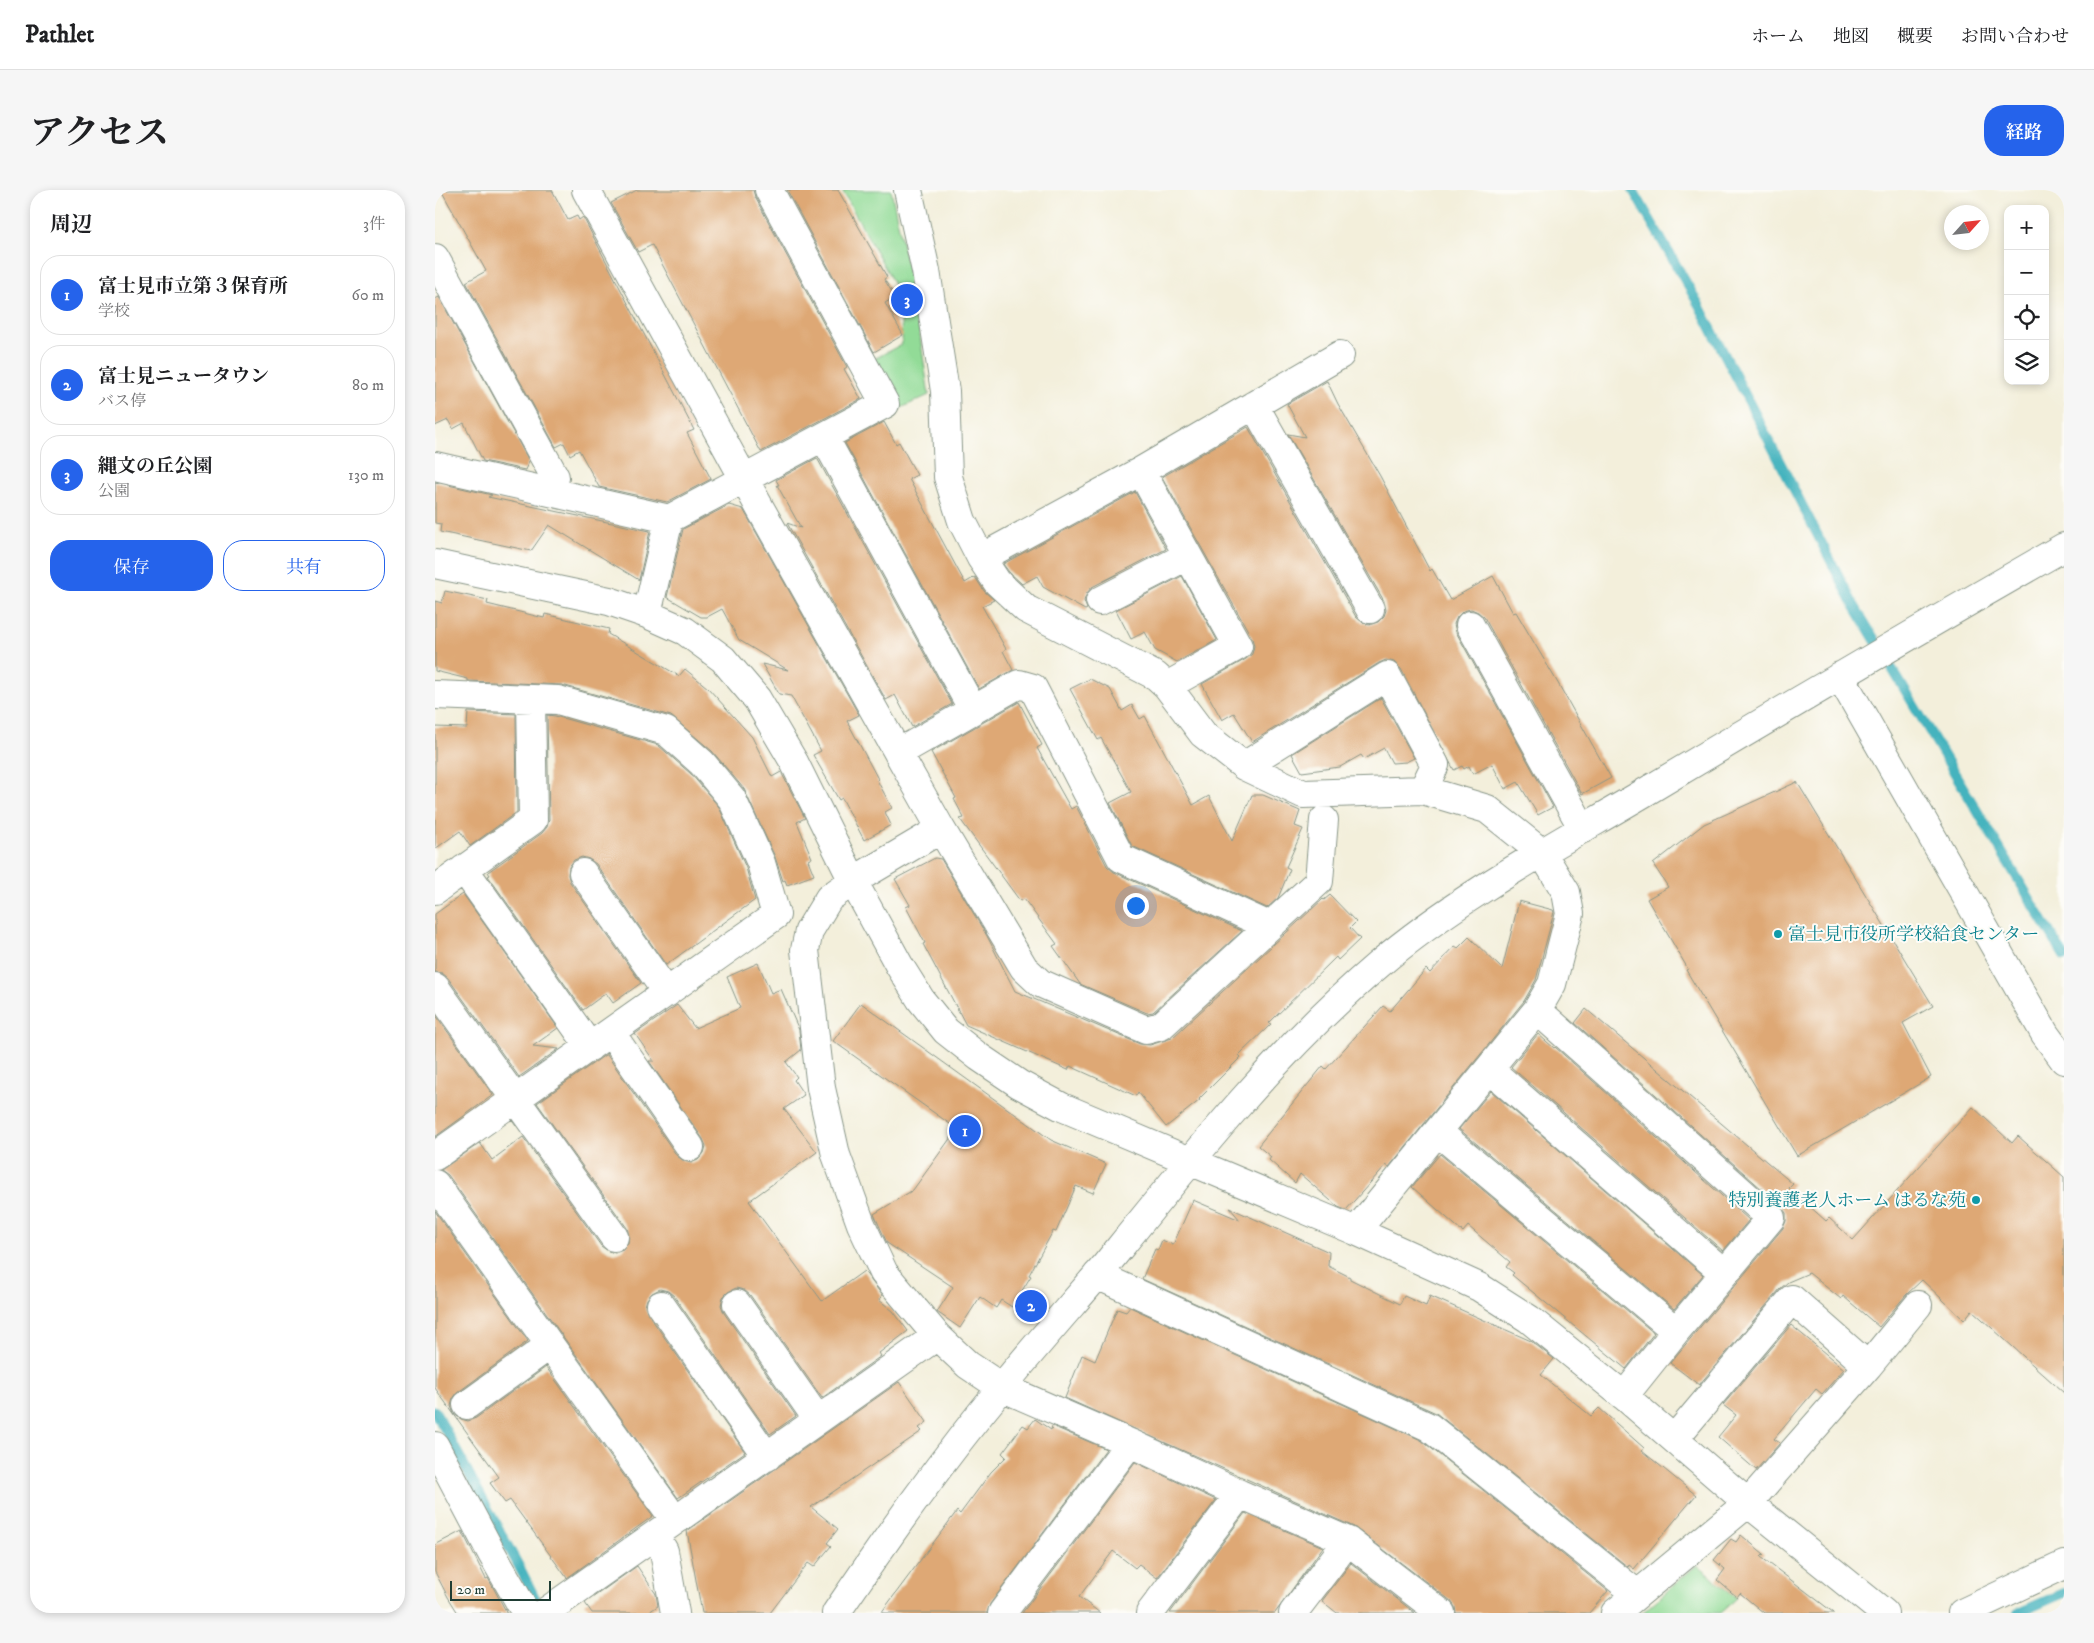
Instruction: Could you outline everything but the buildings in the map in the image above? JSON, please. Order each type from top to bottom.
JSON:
[{"type":"street","points":[[586,190],[744,480],[941,829],[1024,968],[1040,983],[1146,1030],[1161,1026],[1319,881],[1324,820]]},
{"type":"street","points":[[435,466],[669,519],[885,404],[769,190]]},
{"type":"street","points":[[908,190],[926,271],[945,391],[948,477],[962,522],[981,558],[997,582],[1025,609],[1156,676],[1167,686],[1203,734],[1244,766],[1303,794],[1423,790],[1487,809],[1542,853],[1566,892],[1570,914],[1552,984],[1537,1010],[1356,1231]]},
{"type":"street","points":[[435,258],[555,477],[553,492]]},
{"type":"street","points":[[981,558],[1141,471],[1341,354]]},
{"type":"street","points":[[1254,405],[1370,609]]},
{"type":"street","points":[[824,436],[973,710]]},
{"type":"street","points":[[1141,471],[1238,646],[1167,686]]},
{"type":"street","points":[[647,614],[669,519]]},
{"type":"street","points":[[836,1613],[901,1518],[1001,1387],[1097,1275],[1191,1160],[1261,1080],[1324,1015],[1377,966],[1431,923],[1542,853],[1851,670],[2064,547]]},
{"type":"street","points":[[1100,601],[1187,556]]},
{"type":"street","points":[[435,564],[609,602],[647,614],[685,631],[723,659],[757,699],[794,762],[853,881],[916,993],[946,1031],[979,1057],[1019,1084],[1062,1107],[1356,1231],[1479,1287],[1529,1319],[1624,1396],[1748,1503],[1883,1613]]},
{"type":"street","points":[[1470,625],[1583,829]]},
{"type":"street","points":[[1851,670],[2036,1018],[2064,1060]]},
{"type":"street","points":[[1244,766],[1387,676],[1435,765],[1423,790]]},
{"type":"street","points":[[898,753],[1019,684],[1033,688],[1121,858],[1269,926]]},
{"type":"street","points":[[435,695],[558,700],[666,731],[702,763],[732,800],[761,862],[776,915],[809,931]]},
{"type":"street","points":[[435,890],[533,820],[531,699]]},
{"type":"street","points":[[941,829],[853,881],[829,898],[809,931],[805,950],[811,1016],[821,1088],[836,1155],[861,1224],[884,1273],[937,1336],[968,1365],[1001,1387],[1130,1442],[1240,1494],[1348,1541],[1436,1612]]},
{"type":"street","points":[[464,869],[600,1040],[690,1147]]},
{"type":"street","points":[[583,873],[667,993]]},
{"type":"street","points":[[435,1156],[776,915]]},
{"type":"street","points":[[435,987],[614,1237]]},
{"type":"street","points":[[1537,1010],[1771,1218],[1624,1396]]},
{"type":"street","points":[[1489,1069],[1724,1273]]},
{"type":"street","points":[[1438,1132],[1676,1331]]},
{"type":"street","points":[[435,1184],[550,1345],[665,1528],[664,1551],[675,1613]]},
{"type":"street","points":[[1097,1275],[1429,1427],[1637,1594]]},
{"type":"street","points":[[1674,1439],[1792,1299],[1868,1366]]},
{"type":"street","points":[[737,1304],[818,1420]]},
{"type":"street","points":[[661,1305],[767,1456]]},
{"type":"street","points":[[1615,1613],[1748,1503],[1919,1305]]},
{"type":"street","points":[[544,1613],[937,1336]]},
{"type":"street","points":[[467,1405],[550,1345]]},
{"type":"street","points":[[1002,1613],[1130,1442]]},
{"type":"street","points":[[435,1446],[492,1554],[526,1613]]},
{"type":"street","points":[[1150,1613],[1240,1494]]},
{"type":"street","points":[[1293,1613],[1348,1541]]},
{"type":"street","points":[[1962,1613],[2064,1565]]},
{"type":"green space","points":[[842,190],[891,190],[915,304],[929,395],[899,409],[874,359],[902,344],[900,295]]},
{"type":"green space","points":[[1697,1565],[1737,1598],[1720,1613],[1642,1613]]},
{"type":"waterway","points":[[1633,190],[1699,305],[1851,600],[2064,956]]},
{"type":"waterway","points":[[435,1411],[542,1612]]},
{"type":"waterway","points":[[2018,1613],[2064,1593]]},
{"type":"place","name":"縄文の丘公園","points":[[907,300]]},
{"type":"place","name":"富士見市役所学校給食センター","points":[[1778,934]]},
{"type":"place","name":"富士見市立第３保育所","points":[[965,1131]]},
{"type":"place","name":"特別養護老人ホーム はるな苑","points":[[1976,1200]]},
{"type":"place","name":"富士見ニュータウン","points":[[1031,1306]]}]
